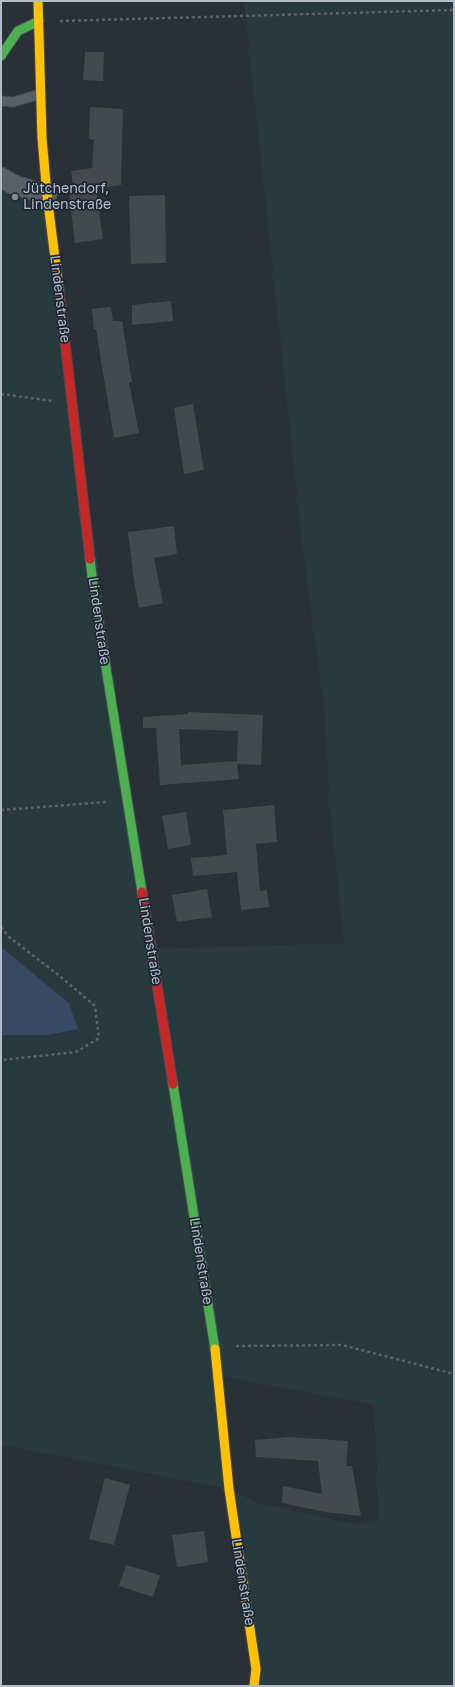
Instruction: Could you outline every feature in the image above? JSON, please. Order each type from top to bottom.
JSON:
[{"type":"main road","name":"Lindenstraße","points":[[38,1],[42,138],[47,195],[73,404],[94,593],[220,1376],[229,1489],[256,1669],[254,1686]]},
{"type":"main road","points":[[1,56],[18,31],[39,21]]},
{"type":"street","points":[[1,177],[12,184],[47,195]]},
{"type":"lane","points":[[1,102],[13,102],[40,94]]},
{"type":"path","points":[[39,21],[246,17],[454,10]]},
{"type":"path","points":[[1,394],[73,404]]},
{"type":"path","points":[[1,810],[127,801]]},
{"type":"path","points":[[1,927],[10,937],[95,1006],[99,1038],[76,1052],[1,1060]]},
{"type":"path","points":[[215,1346],[342,1345],[454,1374]]},
{"type":"green space","points":[[244,1],[454,1],[454,1686],[254,1686],[229,1489],[1,1445],[1,1035],[49,1035],[78,1029],[69,1003],[1,947],[1,177],[47,195],[151,949],[344,943],[329,796],[324,702],[304,560]],"holes":[[[220,1376],[374,1405],[379,1518],[359,1525],[258,1503],[229,1489]]]},
{"type":"water","points":[[1,947],[69,1003],[78,1029],[49,1035],[1,1035]]},
{"type":"building","points":[[85,52],[104,52],[103,81],[83,80]]},
{"type":"building","points":[[90,107],[123,109],[121,185],[96,189],[103,239],[75,243],[69,193],[74,193],[71,171],[92,168],[94,140],[89,139]]},
{"type":"building","points":[[165,195],[166,263],[131,264],[129,196]]},
{"type":"building","points":[[171,301],[173,321],[132,325],[132,305]]},
{"type":"building","points":[[111,307],[113,321],[122,321],[132,382],[129,383],[139,433],[114,438],[96,329],[94,329],[92,309]]},
{"type":"building","points":[[193,404],[204,470],[184,474],[174,408]]},
{"type":"building","points":[[174,526],[177,554],[154,558],[163,603],[139,608],[128,532]]},
{"type":"building","points":[[188,712],[263,715],[261,765],[237,764],[239,779],[160,785],[156,728],[143,728],[143,717],[188,714]],"holes":[[[179,729],[238,731],[237,764],[237,761],[181,765]]]},
{"type":"building","points":[[274,805],[277,842],[256,844],[260,891],[267,890],[269,907],[241,910],[237,872],[193,876],[191,858],[227,855],[223,810]]},
{"type":"building","points":[[186,812],[191,845],[168,849],[162,816]]},
{"type":"building","points":[[207,889],[212,917],[177,922],[172,895]]},
{"type":"building","points":[[289,1437],[348,1441],[346,1466],[352,1466],[361,1516],[325,1512],[282,1503],[283,1486],[322,1494],[318,1461],[256,1457],[255,1440]]},
{"type":"building","points":[[105,1478],[130,1485],[114,1545],[89,1539]]},
{"type":"building","points":[[204,1531],[208,1562],[177,1567],[172,1535]]},
{"type":"building","points":[[126,1565],[160,1575],[153,1597],[119,1586]]},
{"type":"traffic: fast","points":[[1,56],[18,31],[39,21]]},
{"type":"traffic: fast","points":[[90,559],[94,593],[142,892]]},
{"type":"traffic: fast","points":[[173,1084],[215,1349]]},
{"type":"traffic: slow","points":[[38,1],[42,138],[47,195],[59,290]]},
{"type":"traffic: slow","points":[[215,1349],[229,1489],[256,1669],[254,1686]]},
{"type":"traffic: jam","points":[[59,290],[90,559]]},
{"type":"traffic: jam","points":[[142,892],[173,1084]]},
{"type":"place","name":"Jütchendorf, Lindenstraße","points":[[15,197]]}]
